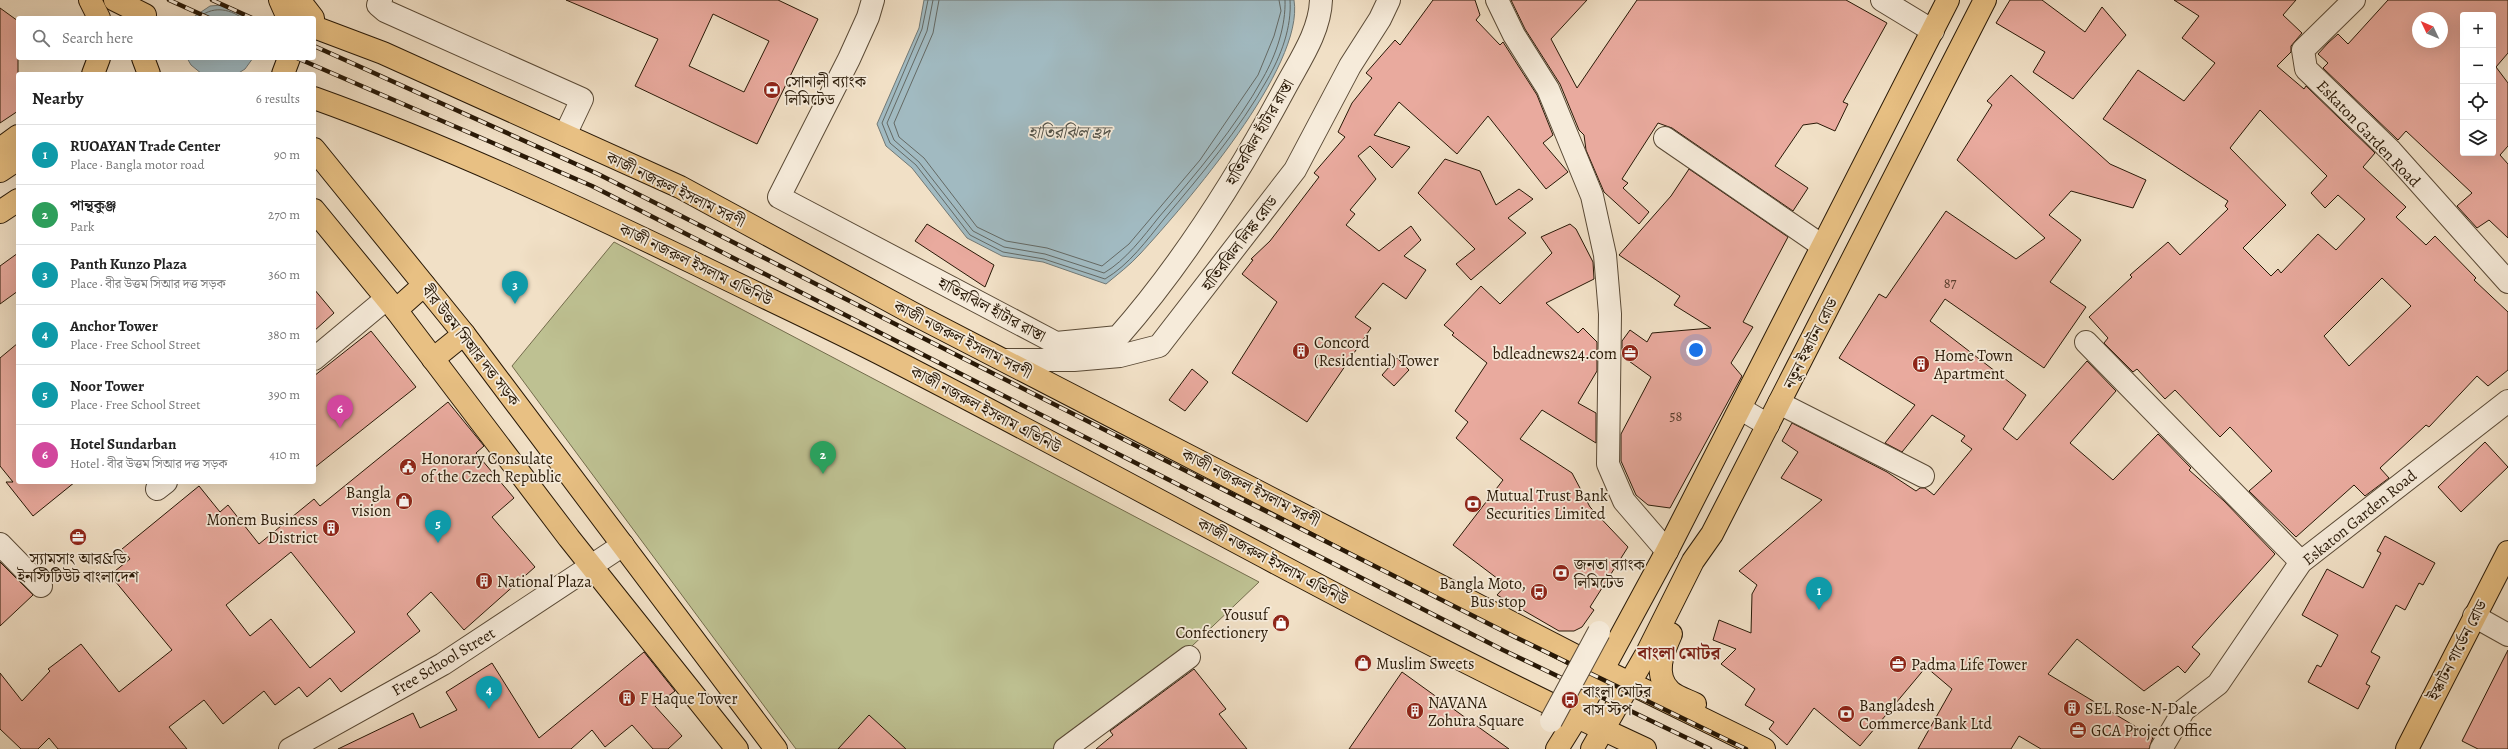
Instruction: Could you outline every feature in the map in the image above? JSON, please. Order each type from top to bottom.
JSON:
[{"type":"main road","points":[[90,0],[98,16]]},
{"type":"main road","points":[[115,0],[148,11]]},
{"type":"main road","points":[[280,0],[287,16]]},
{"type":"main road","points":[[299,0],[312,16]]},
{"type":"main road","name":"নতুন ইস্কাটন রোড","points":[[1557,749],[1603,670],[1609,635],[1667,551],[1741,409],[1821,245],[1948,0]]},
{"type":"main road","name":"নতুন ইস্কাটন রোড","points":[[1592,749],[1631,683],[1693,561],[1712,534],[1985,0]]},
{"type":"main road","points":[[316,19],[342,37]]},
{"type":"main road","name":"কাজী নজরুল ইসলাম সরণী","points":[[316,29],[384,53],[680,187],[912,313],[1603,670]]},
{"type":"main road","points":[[94,72],[99,60]]},
{"type":"main road","points":[[284,72],[288,60]]},
{"type":"main road","name":"কাজী নজরুল ইসলাম এভিনিউ","points":[[316,99],[382,122],[541,189],[882,354],[1315,583],[1577,717],[1645,749]]},
{"type":"main road","points":[[1879,134],[1910,148]]},
{"type":"main road","points":[[0,149],[16,137]]},
{"type":"main road","name":"বীর উত্তম সিআর দত্ত সড়ক","points":[[316,150],[464,334],[776,749]]},
{"type":"main road","points":[[0,171],[16,160]]},
{"type":"main road","points":[[0,212],[16,201]]},
{"type":"main road","points":[[316,212],[391,305],[593,567],[737,749]]},
{"type":"main road","points":[[391,305],[424,285]]},
{"type":"main road","points":[[433,359],[464,334]]},
{"type":"main road","points":[[1712,534],[1706,558],[1660,660],[1661,673],[1664,683],[1670,692],[1726,719],[1757,745]]},
{"type":"main road","name":"ইস্কাটন গার্ডেন রোড","points":[[2406,749],[2508,552]]},
{"type":"main road","points":[[1609,635],[1647,653]]},
{"type":"main road","points":[[1603,670],[1757,745]]},
{"type":"street","points":[[381,0],[378,5],[385,11],[582,98],[565,135]]},
{"type":"street","name":"হাতিরঝিল হাঁটার রাস্তা","points":[[873,0],[868,17],[849,59],[779,197],[1056,343],[1118,337],[1148,304],[1252,149],[1306,49],[1317,23],[1321,0]]},
{"type":"street","name":"হাতিরঝিল লিঙ্ক রোড","points":[[1005,360],[1074,360],[1120,356],[1159,346],[1295,170],[1350,66],[1380,19],[1389,0]]},
{"type":"street","points":[[1497,0],[1514,35],[1548,89],[1592,196],[1605,255],[1610,314],[1608,464],[1624,501],[1667,551]]},
{"type":"street","points":[[1882,0],[1933,30]]},
{"type":"street","name":"Eskaton Garden Road","points":[[2354,0],[2304,50],[2303,58],[2306,69],[2391,151],[2508,282]]},
{"type":"street","points":[[1665,138],[1821,245]]},
{"type":"street","points":[[316,358],[391,305]]},
{"type":"street","points":[[2086,342],[2301,562]]},
{"type":"street","name":"Eskaton Garden Road","points":[[2161,749],[2184,710],[2218,684],[2301,562],[2508,401]]},
{"type":"street","points":[[1779,403],[1923,476]]},
{"type":"street","points":[[1741,409],[1768,425]]},
{"type":"street","points":[[0,544],[41,586]]},
{"type":"street","points":[[593,567],[622,545]]},
{"type":"street","name":"Free School Street","points":[[290,749],[443,664],[593,567]]},
{"type":"street","points":[[2474,616],[2508,635]]},
{"type":"street","points":[[1551,721],[1609,635]]},
{"type":"street","points":[[1065,749],[1189,657]]},
{"type":"green space","points":[[614,242],[1259,582],[1146,690],[1073,749],[796,749],[512,366]]},
{"type":"water","name":"হাতিরঝিল হ্রদ","points":[[924,0],[1294,0],[1292,28],[1281,61],[1262,97],[1238,134],[1185,203],[1160,232],[1132,262],[1106,284],[1043,262],[1002,256],[967,238],[912,168],[886,146],[877,124],[919,28]]},
{"type":"water","points":[[222,5],[234,8],[244,16],[195,16],[210,6]]},
{"type":"water","points":[[188,60],[252,60],[245,69],[240,72],[200,72],[191,65]]},
{"type":"building","points":[[566,0],[778,0],[818,19],[757,144],[635,86],[658,39]],"holes":[[[713,14],[769,41],[744,92],[689,66]]]},
{"type":"building","points":[[1433,0],[1475,0],[1480,15],[1476,20],[1500,45],[1503,42],[1537,95],[1553,135],[1543,143],[1568,172],[1546,189],[1488,116],[1457,154],[1399,102],[1374,135],[1410,147],[1392,168],[1370,146],[1358,156],[1376,179],[1350,210],[1355,214],[1346,225],[1379,251],[1411,226],[1421,240],[1404,256],[1426,270],[1406,299],[1383,283],[1355,317],[1371,328],[1307,422],[1232,373],[1277,302],[1242,274],[1253,260],[1251,259],[1270,241],[1319,177],[1314,173],[1345,137],[1338,132],[1352,103],[1372,78],[1366,73],[1395,40],[1400,45]]},
{"type":"building","points":[[1511,0],[1587,0],[1551,39],[1577,88],[1637,0],[1846,0],[1887,23],[1843,102],[1848,104],[1835,131],[1817,123],[1803,125],[1775,166],[1808,188],[1793,211],[1672,128],[1658,123],[1622,179],[1628,183],[1623,188],[1649,212],[1639,224],[1604,192],[1586,150],[1584,135],[1579,130],[1560,84],[1525,29]]},
{"type":"building","points":[[2010,0],[2042,0],[2085,32],[2102,7],[2126,35],[2073,99],[2033,72],[2045,52],[1996,23]]},
{"type":"building","points":[[2174,0],[2296,0],[2283,15],[2302,33],[2291,46],[2291,52],[2277,66],[2304,89],[2306,86],[2375,153],[2363,167],[2406,207],[2396,217],[2426,245],[2435,236],[2476,278],[2474,280],[2508,312],[2508,370],[2488,386],[2477,376],[2429,427],[2426,425],[2380,468],[2389,478],[2365,496],[2354,485],[2296,537],[2249,491],[2272,471],[2230,427],[2220,437],[2175,390],[2165,399],[2137,369],[2133,372],[2104,343],[2108,338],[2089,317],[2132,277],[2130,275],[2168,242],[2180,255],[2228,209],[2225,206],[2228,201],[2103,119],[2138,70],[2184,101],[2215,63],[2182,38],[2199,16]],"holes":[[[2260,110],[2327,176],[2311,193],[2325,208],[2338,195],[2365,219],[2336,250],[2318,234],[2281,273],[2278,269],[2271,276],[2243,248],[2286,205],[2230,148]],[[2382,278],[2411,306],[2349,366],[2324,336]]]},
{"type":"building","points":[[2388,0],[2508,0],[2508,53],[2496,67],[2508,83],[2508,146],[2500,155],[2508,164],[2508,238],[2489,220],[2477,228],[2457,206],[2472,193],[2406,131],[2398,140],[2323,68],[2328,63],[2318,54],[2338,34],[2348,44]]},
{"type":"building","points":[[0,8],[16,20],[16,60],[18,60],[18,72],[16,72],[16,112],[0,123]]},
{"type":"building","points":[[2011,75],[2110,164],[2146,180],[2133,208],[2071,191],[2049,215],[2081,240],[2050,282],[2086,307],[2044,368],[1945,299],[1930,321],[2026,395],[2003,429],[2017,440],[2087,361],[2116,391],[2070,443],[2113,480],[2158,434],[2191,468],[2189,470],[2224,501],[2275,554],[2192,647],[2200,654],[2185,673],[2178,666],[2144,691],[2077,639],[2048,674],[2153,737],[2149,749],[2041,749],[2019,736],[2011,749],[1918,749],[1952,689],[1926,667],[1860,746],[1814,708],[1787,745],[1769,729],[1774,722],[1745,705],[1755,689],[1721,664],[1736,649],[1713,640],[1719,620],[1751,633],[1752,594],[1757,585],[1739,571],[1822,500],[1781,478],[1798,452],[1782,441],[1792,423],[1887,472],[1916,491],[1920,488],[1925,488],[1934,495],[1972,449],[1961,441],[1965,436],[1932,415],[1902,452],[1885,443],[1915,405],[1839,358],[1879,294],[1886,298],[1946,211],[2016,259],[2045,238],[1957,160],[1992,105],[1987,101]]},
{"type":"building","points":[[1445,159],[1480,171],[1496,205],[1519,189],[1533,199],[1508,218],[1526,233],[1471,280],[1456,264],[1475,249],[1418,193]]},
{"type":"building","points":[[1689,169],[1788,237],[1743,322],[1753,327],[1731,363],[1742,376],[1670,508],[1648,505],[1636,495],[1621,461],[1621,434],[1651,377],[1622,356],[1622,341],[1630,330],[1647,342],[1652,333],[1711,328],[1674,305],[1680,296],[1619,255],[1671,196]]},
{"type":"building","points":[[927,224],[994,265],[985,287],[915,241]]},
{"type":"building","points":[[1570,224],[1576,229],[1593,262],[1594,279],[1546,303],[1578,333],[1583,328],[1597,342],[1597,371],[1578,403],[1596,413],[1596,443],[1542,410],[1520,439],[1572,473],[1590,507],[1628,547],[1590,607],[1594,610],[1582,627],[1574,631],[1559,631],[1497,595],[1506,585],[1453,545],[1503,480],[1456,438],[1468,422],[1455,411],[1487,363],[1452,335],[1454,333],[1444,325],[1481,286],[1500,304],[1552,253],[1541,237]]},
{"type":"building","points":[[16,254],[16,292],[0,304],[0,266]]},
{"type":"building","points":[[316,291],[334,313],[316,329]]},
{"type":"building","points":[[371,331],[416,387],[316,466],[316,374]]},
{"type":"building","points":[[16,345],[16,484],[73,484],[33,516],[6,482],[13,482],[0,466],[0,358]]},
{"type":"building","points":[[1397,358],[1409,370],[1394,386],[1382,375]]},
{"type":"building","points":[[1192,369],[1208,382],[1185,411],[1169,400]]},
{"type":"building","points":[[448,402],[484,446],[476,453],[514,498],[492,517],[535,567],[464,630],[431,592],[407,614],[420,631],[341,692],[330,678],[307,697],[299,687],[275,705],[264,691],[223,724],[204,700],[169,727],[187,749],[58,749],[49,738],[38,749],[21,749],[0,729],[0,673],[22,701],[50,671],[48,669],[81,644],[119,692],[172,650],[110,575],[130,559],[122,549],[199,486],[220,512],[228,505],[259,544],[314,499],[320,506]],"holes":[[[291,552],[355,632],[310,668],[271,619],[250,636],[226,605]]]},
{"type":"building","points":[[2485,442],[2508,467],[2461,512],[2438,487]]},
{"type":"building","points":[[2385,536],[2435,563],[2423,585],[2419,583],[2405,610],[2396,605],[2371,652],[2380,657],[2366,684],[2370,686],[2358,709],[2308,682],[2317,665],[2321,667],[2338,635],[2302,615],[2327,569],[2363,588],[2381,553],[2377,551]]},
{"type":"building","points":[[0,562],[33,595],[0,626]]},
{"type":"building","points":[[2508,650],[2508,749],[2478,749],[2462,741]]},
{"type":"building","points":[[644,652],[675,691],[655,706],[682,736],[668,749],[653,749],[632,725],[605,747],[592,730],[571,749],[338,749],[413,713],[420,728],[457,710],[446,692],[492,663],[539,738]]},
{"type":"building","points":[[1194,669],[1226,709],[1219,714],[1247,749],[1096,749],[1113,735],[1110,731]]},
{"type":"building","name":"NAVANA Zohura Square","points":[[1402,672],[1509,749],[1349,749]]},
{"type":"building","points":[[869,715],[906,749],[838,749]]},
{"type":"railway","points":[[169,0],[205,16]]},
{"type":"railway","points":[[212,0],[248,16]]},
{"type":"railway","points":[[316,47],[598,174],[1513,636],[1746,749]]},
{"type":"railway","points":[[302,60],[592,186],[1503,650],[1710,749]]},
{"type":"place","name":"সোনালী ব্যাংক লিমিটেড","points":[[772,90]]},
{"type":"place","name":"Panth Kunzo Plaza","points":[[515,304]]},
{"type":"place","name":"Concord (Residential) Tower","points":[[1301,351]]},
{"type":"place","name":"bdleadnews24.com","points":[[1630,353]]},
{"type":"place","name":"Home Town Apartment","points":[[1921,364]]},
{"type":"place","name":"Hotel Sundarban","points":[[340,428]]},
{"type":"place","name":"Honorary Consulate of the Czech Republic","points":[[408,467]]},
{"type":"place","name":"পান্থকুঞ্জ","points":[[823,474]]},
{"type":"place","name":"Bangla vision","points":[[404,501]]},
{"type":"place","name":"Mutual Trust Bank Securities Limited","points":[[1473,504]]},
{"type":"place","name":"Monem Business District","points":[[331,528]]},
{"type":"place","name":"স্যামসাং আর&ডি ইনস্টিটিউট বাংলাদেশ","points":[[78,537]]},
{"type":"place","name":"Noor Tower","points":[[438,543]]},
{"type":"place","name":"জনতা ব্যাংক লিমিটেড","points":[[1561,573]]},
{"type":"place","name":"National Plaza","points":[[484,581]]},
{"type":"place","name":"Bangla Moto, Bus stop","points":[[1539,592]]},
{"type":"place","name":"RUOAYAN Trade Center","points":[[1819,610]]},
{"type":"place","name":"Yousuf Confectionery","points":[[1281,623]]},
{"type":"place","name":"Muslim Sweets","points":[[1363,663]]},
{"type":"place","name":"Padma Life Tower","points":[[1898,664]]},
{"type":"place","name":"F Haque Tower","points":[[627,698]]},
{"type":"place","name":"বাংলা মোটর বাস স্টপ","points":[[1570,700]]},
{"type":"place","name":"SEL Rose-N-Dale","points":[[2072,708]]},
{"type":"place","name":"Anchor Tower","points":[[489,709]]},
{"type":"place","name":"NAVANA Zohura Square","points":[[1415,711]]},
{"type":"place","name":"Bangladesh Commerce Bank Ltd","points":[[1846,714]]},
{"type":"place","name":"GCA Project Office","points":[[2078,730]]},
{"type":"district","name":"বাংলা মোটর","points":[[1679,653]]}]
